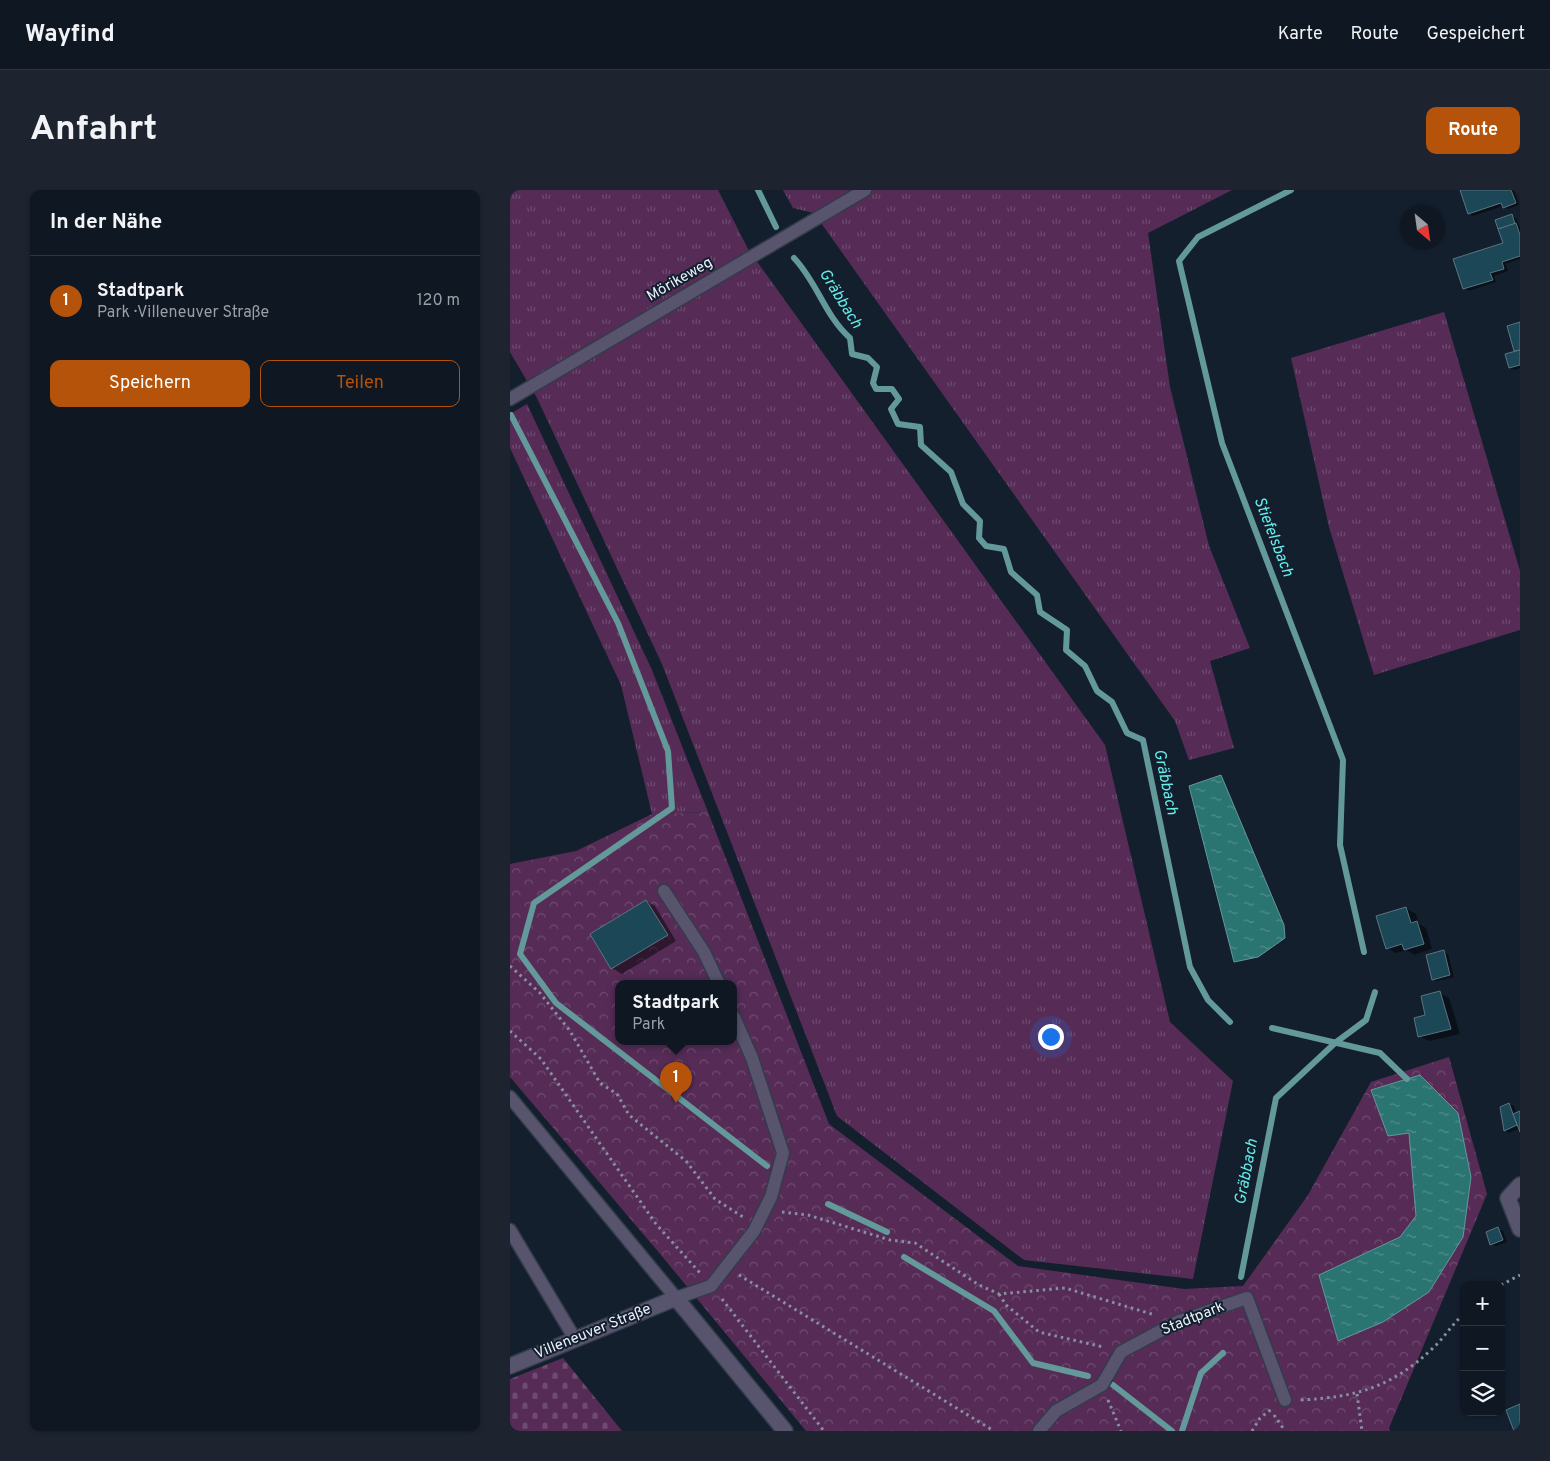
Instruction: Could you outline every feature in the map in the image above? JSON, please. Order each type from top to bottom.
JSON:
[{"type":"street","points":[[1520,1185],[1508,1198],[1520,1230]]},
{"type":"street","name":"Villeneuver Straße","points":[[510,1366],[676,1298]]},
{"type":"street","points":[[676,1298],[785,1431]]},
{"type":"lane","name":"Mörikeweg","points":[[510,398],[866,190]]},
{"type":"lane","points":[[664,892],[704,952],[717,980]]},
{"type":"lane","points":[[510,1097],[676,1298],[711,1286],[754,1231],[771,1197],[783,1153],[752,1058],[737,1024]]},
{"type":"lane","points":[[510,1230],[575,1339]]},
{"type":"lane","name":"Stadtpark","points":[[1121,1352],[1177,1322],[1247,1298],[1285,1400]]},
{"type":"lane","points":[[1039,1431],[1056,1411],[1102,1385],[1121,1352]]},
{"type":"path","points":[[510,966],[540,993],[570,1031],[600,1083],[617,1094],[630,1115],[686,1161],[721,1204],[743,1217],[758,1220]]},
{"type":"path","points":[[510,1031],[542,1059],[656,1224],[711,1286],[824,1431]]},
{"type":"path","points":[[775,1212],[808,1215],[890,1240],[915,1243],[979,1285],[999,1294],[1065,1288],[1177,1322]]},
{"type":"path","points":[[726,1267],[994,1431]]},
{"type":"path","points":[[1505,1283],[1520,1275]]},
{"type":"path","points":[[999,1294],[1006,1305],[1039,1332],[1121,1352]]},
{"type":"path","points":[[1252,1431],[1260,1418],[1285,1400],[1357,1394],[1372,1390],[1408,1370],[1434,1347],[1460,1318]]},
{"type":"path","points":[[1102,1385],[1121,1431]]},
{"type":"path","points":[[1357,1394],[1362,1431]]},
{"type":"path","points":[[1270,1410],[1285,1431]]},
{"type":"green space","points":[[510,190],[718,190],[748,249],[1105,745],[1170,1022],[1233,1081],[1193,1279],[1024,1260],[837,1116],[662,664],[537,398],[510,352]]},
{"type":"green space","points":[[783,190],[1232,190],[1148,233],[1170,387],[1209,546],[1250,648],[1210,661],[1234,748],[1189,760],[1175,721],[814,213],[793,208]]},
{"type":"green space","points":[[1444,312],[1520,571],[1520,630],[1374,675],[1329,527],[1291,358]]},
{"type":"green space","points":[[527,404],[652,670],[708,812],[652,814],[621,685],[510,448],[510,414]]},
{"type":"green space","points":[[708,812],[829,1124],[1018,1266],[1184,1289],[1243,1286],[1308,1195],[1371,1082],[1449,1057],[1487,1194],[1389,1428],[1390,1431],[806,1431],[661,1255],[510,1077],[510,864],[576,851],[652,814]]},
{"type":"green space","points":[[563,1358],[622,1431],[510,1431],[510,1379]]},
{"type":"water","points":[[1221,775],[1284,925],[1285,938],[1258,957],[1234,962],[1189,786]]},
{"type":"water","points":[[1420,1075],[1458,1113],[1471,1177],[1463,1237],[1429,1292],[1383,1322],[1338,1341],[1319,1275],[1400,1237],[1416,1216],[1409,1133],[1388,1136],[1371,1090]]},
{"type":"building","points":[[1460,190],[1511,190],[1516,203],[1503,208],[1501,203],[1468,214]]},
{"type":"building","points":[[1512,214],[1515,224],[1498,229],[1495,220]]},
{"type":"building","points":[[1516,223],[1520,235],[1520,256],[1502,262],[1504,269],[1490,273],[1493,280],[1463,289],[1453,259],[1503,243],[1498,229]]},
{"type":"building","points":[[1520,322],[1520,350],[1514,351],[1507,326]]},
{"type":"building","points":[[1520,350],[1520,365],[1509,368],[1505,354]]},
{"type":"building","points":[[646,900],[668,935],[611,969],[590,934]]},
{"type":"building","points":[[1406,907],[1411,923],[1417,921],[1424,944],[1404,950],[1402,944],[1386,949],[1376,916]]},
{"type":"building","points":[[1444,950],[1450,975],[1432,980],[1426,955]]},
{"type":"building","points":[[1440,991],[1451,1029],[1418,1037],[1414,1018],[1425,1015],[1421,996]]},
{"type":"building","points":[[1509,1103],[1517,1125],[1504,1131],[1500,1107]]},
{"type":"building","points":[[1520,1111],[1520,1132],[1513,1114]]},
{"type":"building","points":[[1498,1227],[1503,1240],[1490,1245],[1486,1232]]},
{"type":"building","points":[[1520,1404],[1520,1431],[1514,1431],[1506,1410]]},
{"type":"waterway","name":"Gräbbach","points":[[758,190],[776,227]]},
{"type":"waterway","name":"Stiefelsbach","points":[[1291,190],[1198,237],[1179,261],[1222,443],[1343,760],[1340,845],[1364,952]]},
{"type":"waterway","name":"Gräbbach","points":[[794,258],[802,267],[834,320],[850,338],[852,354],[868,358],[877,367],[873,383],[876,389],[892,389],[899,399],[891,409],[898,424],[920,427],[921,445],[951,472],[963,504],[980,521],[979,538],[986,546],[1004,549],[1011,572],[1037,595],[1040,612],[1067,630],[1066,650],[1085,666],[1097,691],[1112,702],[1127,733],[1143,740],[1190,967],[1208,1000],[1230,1022]]},
{"type":"waterway","points":[[511,415],[618,623],[668,751],[672,808],[534,903],[520,954],[556,1003],[767,1166]]},
{"type":"waterway","name":"Gräbbach","points":[[1241,1277],[1276,1098],[1335,1043],[1366,1020],[1375,992]]},
{"type":"waterway","points":[[1272,1028],[1380,1053],[1407,1079]]},
{"type":"waterway","points":[[828,1204],[887,1232]]},
{"type":"waterway","points":[[904,1257],[994,1311],[1033,1363],[1088,1376]]},
{"type":"waterway","name":"Gräbbach","points":[[1182,1431],[1201,1373],[1223,1353]]},
{"type":"waterway","points":[[1113,1385],[1172,1431]]},
{"type":"place","name":"Stadtpark","points":[[676,1103]]}]
